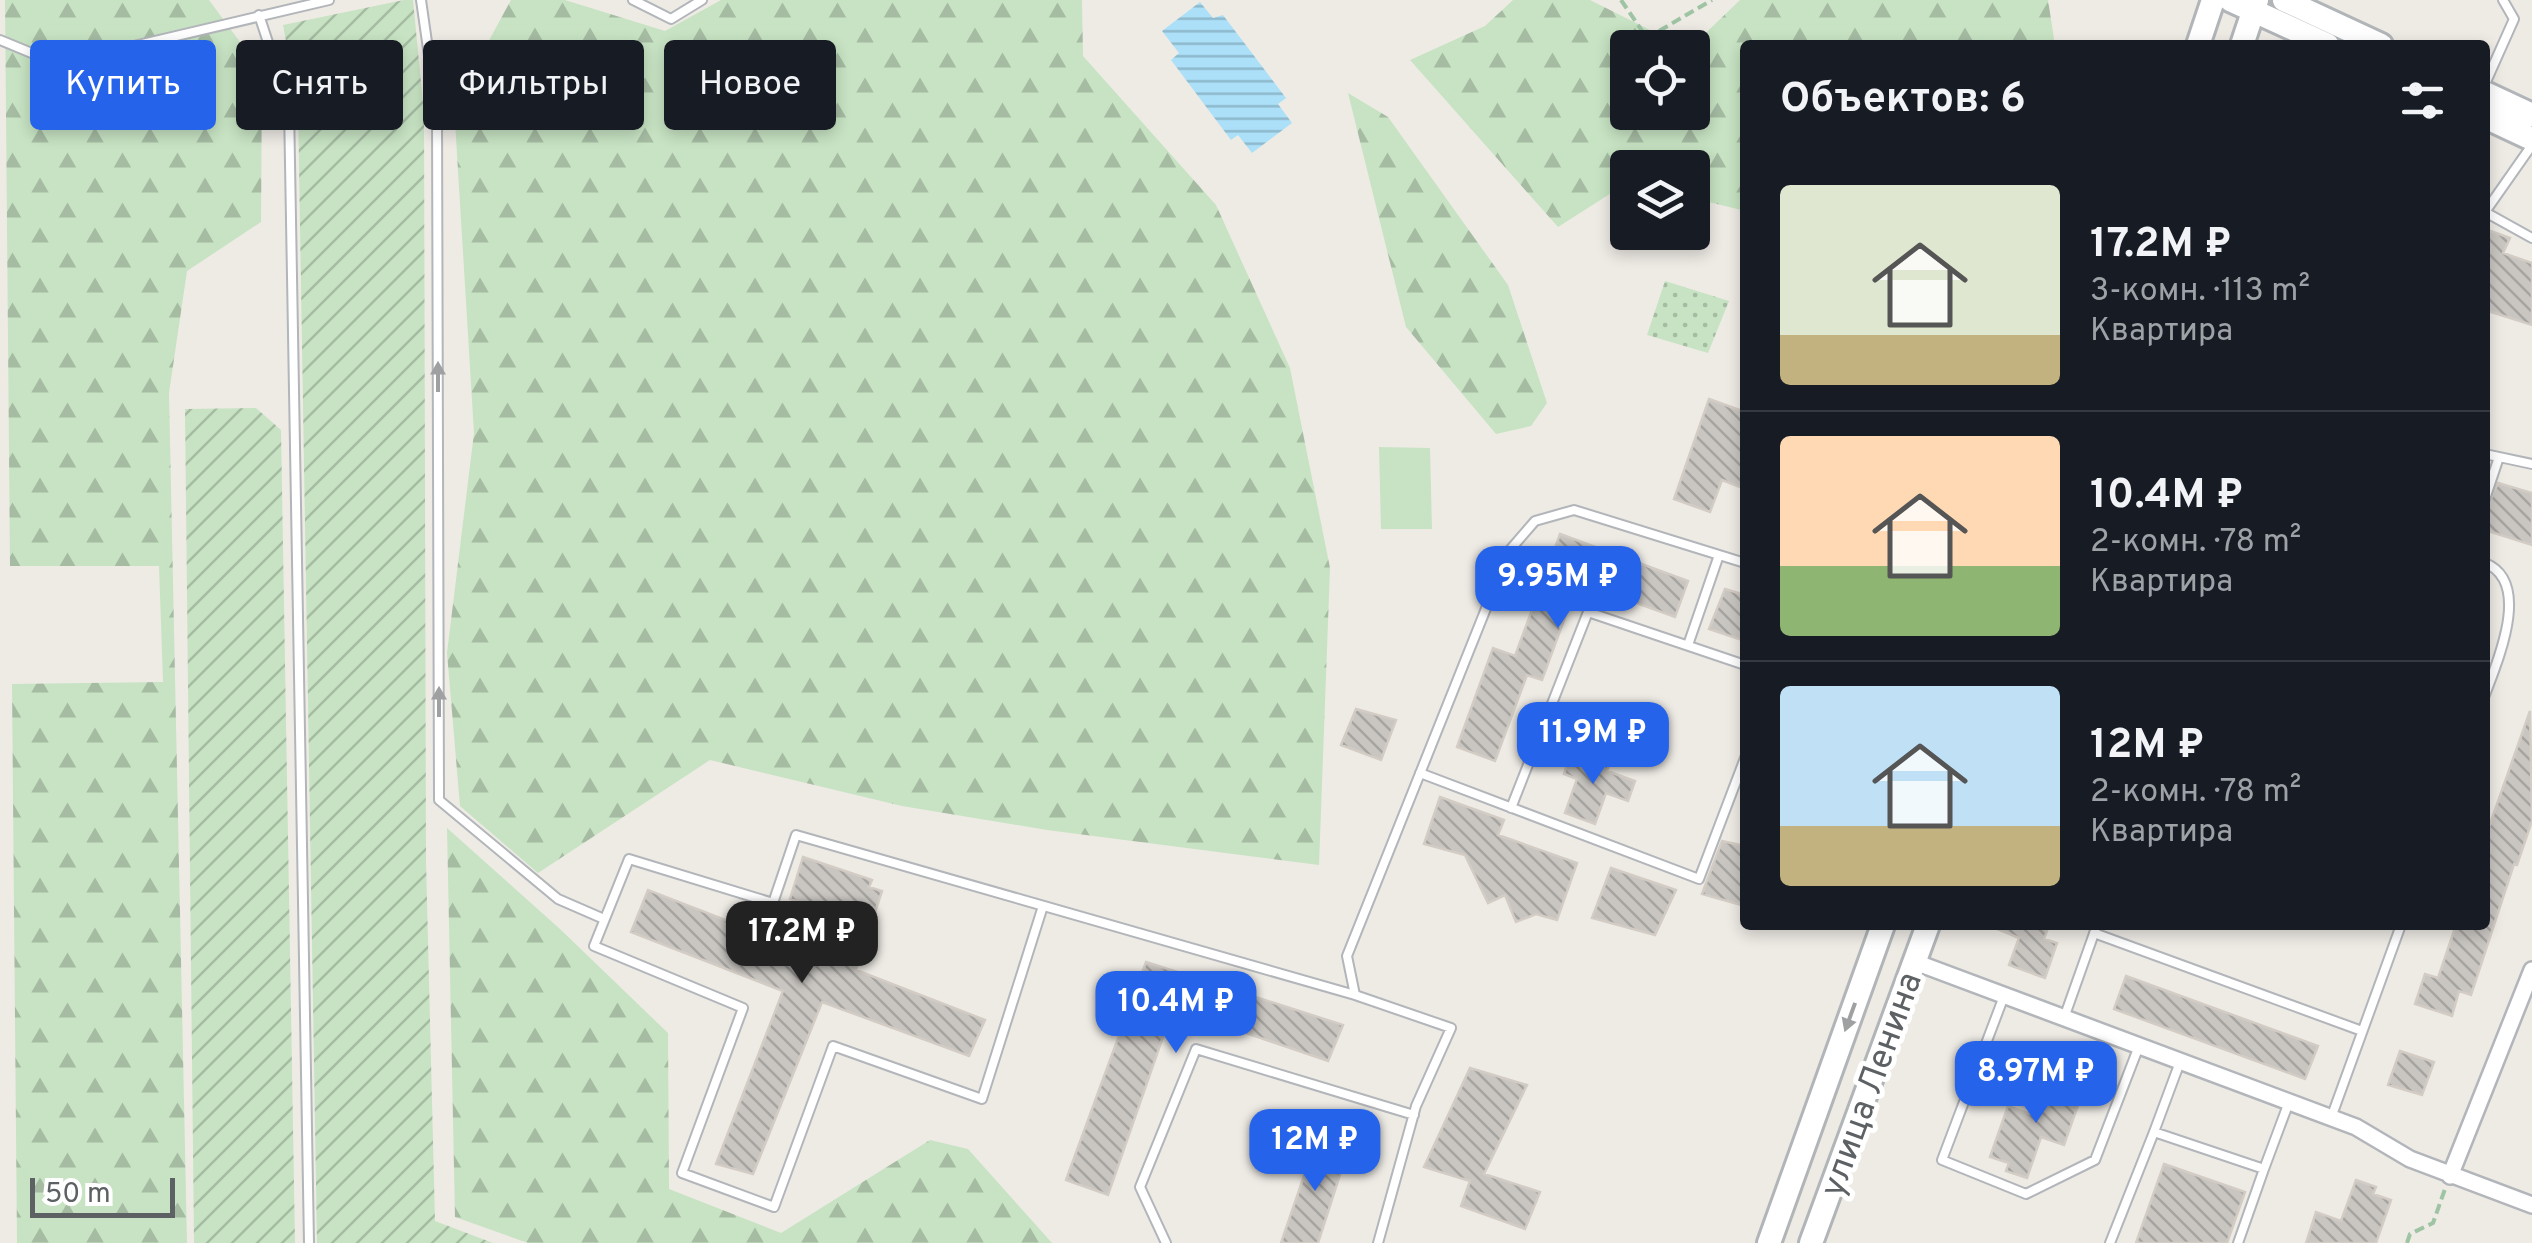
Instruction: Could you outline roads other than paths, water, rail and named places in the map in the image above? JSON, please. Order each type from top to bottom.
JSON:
[{"type":"main road","points":[[2200,40],[2213,0]]},
{"type":"main road","points":[[2230,0],[2256,6],[2319,40]]},
{"type":"main road","points":[[2284,0],[2370,40]]},
{"type":"main road","points":[[2244,40],[2256,6]]},
{"type":"main road","points":[[2490,95],[2532,115]]},
{"type":"main road","points":[[2490,120],[2532,142]]},
{"type":"main road","name":"улица Ленина","points":[[1768,1243],[1881,930]]},
{"type":"main road","name":"улица Ленина","points":[[1811,1243],[1926,930]]},
{"type":"main road","points":[[1874,950],[1914,962]]},
{"type":"street","points":[[1914,962],[2356,1127],[2410,1159],[2532,1205]]},
{"type":"street","points":[[2450,1176],[2532,970]]},
{"type":"lane","points":[[0,40],[34,54],[83,58],[329,0]]},
{"type":"lane","points":[[422,0],[438,112],[439,800],[558,899],[604,919]]},
{"type":"lane","points":[[633,0],[671,19],[702,0]]},
{"type":"lane","points":[[2490,73],[2514,19],[2504,0]]},
{"type":"lane","points":[[259,15],[289,106],[309,1243]]},
{"type":"lane","points":[[2490,205],[2532,142]]},
{"type":"lane","points":[[2490,215],[2532,238]]},
{"type":"lane","points":[[2490,455],[2532,464]]},
{"type":"lane","points":[[2490,483],[2499,457]]},
{"type":"lane","points":[[1354,995],[1347,956],[1509,550],[1535,521],[1574,510],[1740,561]]},
{"type":"lane","points":[[1688,646],[1719,555]]},
{"type":"lane","points":[[2490,564],[2512,589],[2512,622],[2490,681]]},
{"type":"lane","points":[[1511,808],[1588,612],[1740,663]]},
{"type":"lane","points":[[1420,774],[1699,879],[1740,771]]},
{"type":"lane","points":[[1042,906],[982,1099],[833,1046],[774,1207],[682,1173],[743,1008],[594,946],[628,859],[773,902],[796,835],[1354,995],[1450,1028],[1414,1114],[1378,1243]]},
{"type":"lane","points":[[2064,1018],[2095,930]]},
{"type":"lane","points":[[2098,930],[2362,1032]]},
{"type":"lane","points":[[2330,1118],[2399,930]]},
{"type":"lane","points":[[2004,996],[1942,1160],[2026,1194],[2095,1160],[2139,1046]]},
{"type":"lane","points":[[1166,1243],[1140,1187],[1196,1049],[1414,1114]]},
{"type":"lane","points":[[2110,1243],[2180,1062]]},
{"type":"lane","points":[[2238,1243],[2289,1102]]},
{"type":"lane","points":[[2154,1132],[2264,1169]]},
{"type":"water","points":[[1200,2],[1213,18],[1223,15],[1286,98],[1278,104],[1292,123],[1252,153],[1238,135],[1231,140],[1171,60],[1179,53],[1162,31]]}]
